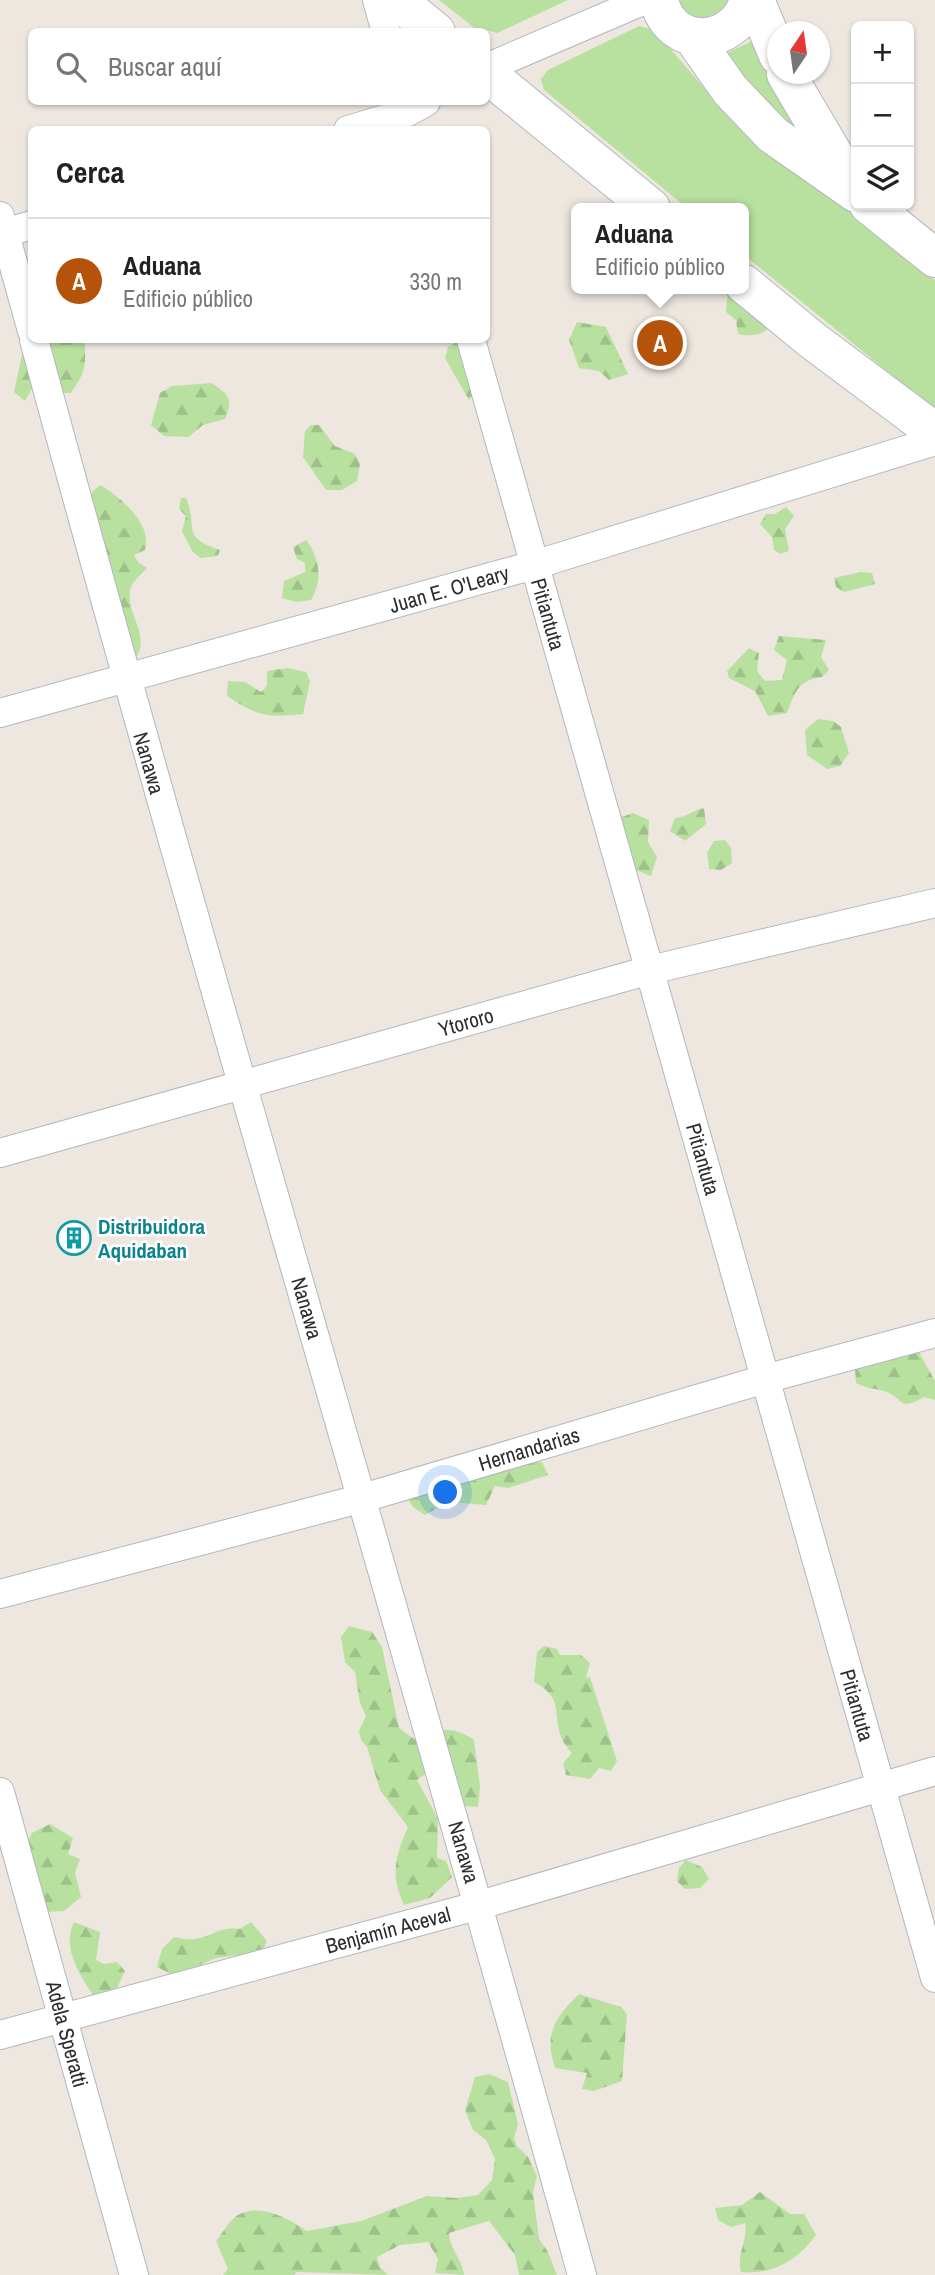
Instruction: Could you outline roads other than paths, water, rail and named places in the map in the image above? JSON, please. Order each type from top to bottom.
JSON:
[{"type":"main road","points":[[397,0],[431,28]]},
{"type":"main road","points":[[659,0],[668,21],[679,31],[707,38],[734,27],[749,0]]},
{"type":"main road","points":[[755,0],[767,29]]},
{"type":"main road","points":[[692,36],[730,90],[774,135],[851,189]]},
{"type":"main road","points":[[490,74],[646,203]]},
{"type":"main road","points":[[792,84],[851,183]]},
{"type":"main road","points":[[877,210],[935,258]]},
{"type":"main road","points":[[749,288],[812,340],[935,432]]},
{"type":"street","points":[[377,0],[385,28]]},
{"type":"street","points":[[490,69],[645,0]]},
{"type":"street","points":[[362,126],[413,111]]},
{"type":"street","points":[[28,225],[2,228],[28,317]]},
{"type":"street","name":"Nanawa","points":[[35,343],[126,679],[241,1085],[480,1905],[582,2275]]},
{"type":"street","name":"Pitiantuta","points":[[472,343],[935,1978]]},
{"type":"street","name":"Juan E. O'Leary","points":[[0,713],[534,565],[935,441]]},
{"type":"street","name":"Ytororo","points":[[0,1153],[650,970],[935,903]]},
{"type":"street","name":"Hernandarias","points":[[0,1594],[363,1499],[765,1379],[935,1333]]},
{"type":"street","name":"Benjamín Aceval","points":[[0,2035],[480,1905],[935,1771]]},
{"type":"street","name":"Adela Speratti","points":[[0,1792],[134,2275]]},
{"type":"place","name":"Aduana","points":[[660,343]]},
{"type":"place","name":"Distribuidora Aquidaban","points":[[74,1238]]}]
